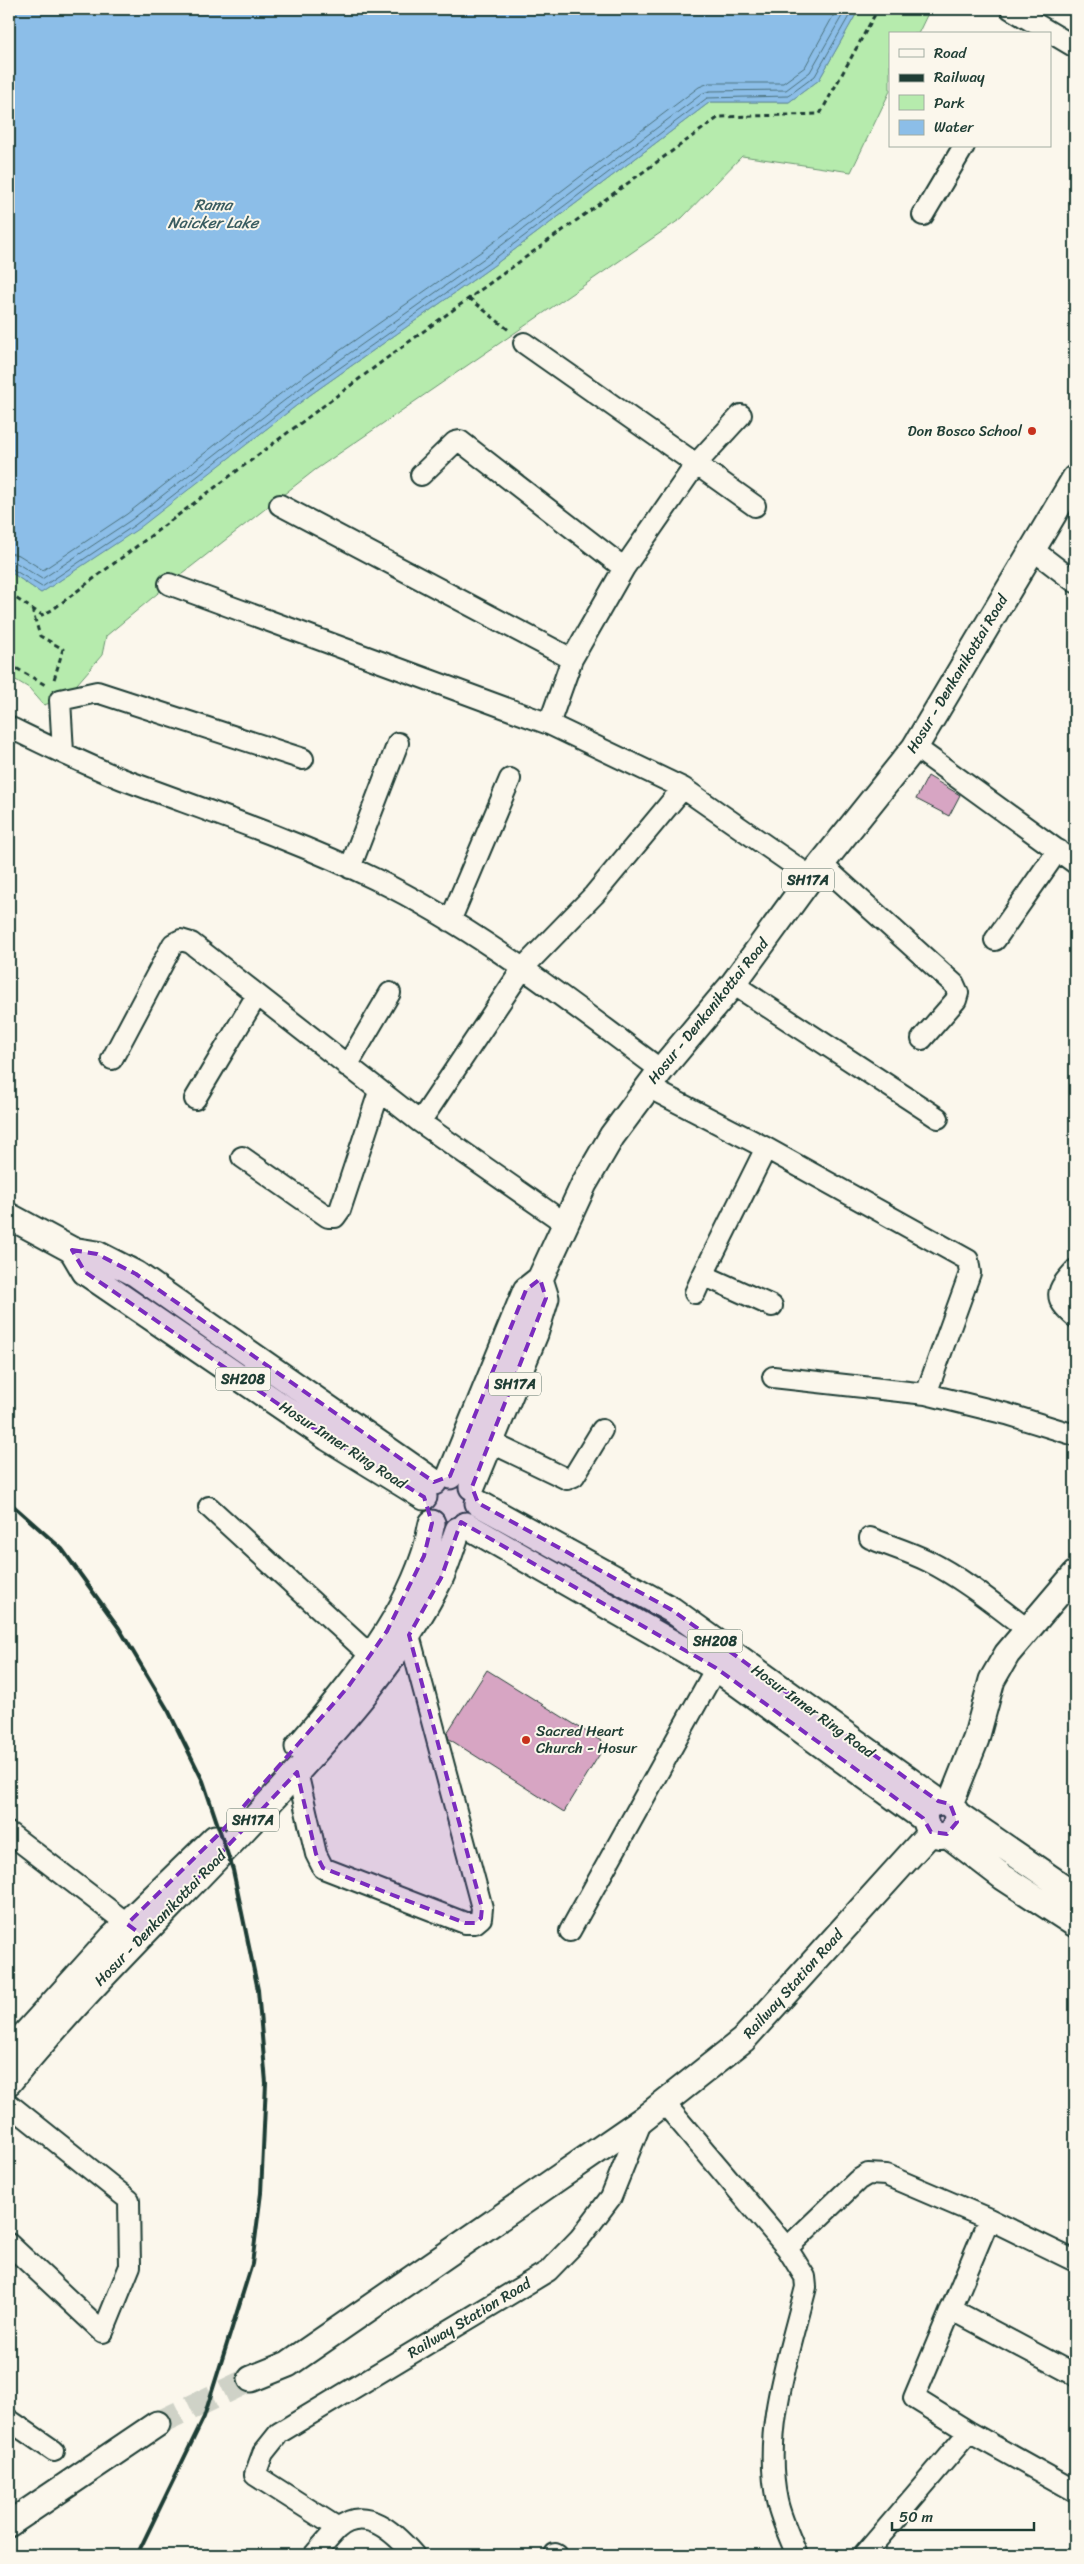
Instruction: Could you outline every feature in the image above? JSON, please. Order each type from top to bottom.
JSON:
[{"type":"main road","name":"Hosur - Denkanikottai Road","points":[[436,1485],[526,1290],[540,1279],[596,1162],[655,1078],[734,984],[816,870],[915,747],[1075,478]]},
{"type":"main road","name":"Hosur Inner Ring Road","points":[[9,1216],[72,1250],[97,1254],[136,1274],[436,1485]]},
{"type":"main road","name":"Hosur - Denkanikottai Road","points":[[9,2052],[297,1772],[364,1696],[409,1635],[441,1578],[462,1528],[476,1512],[475,1495],[492,1443],[535,1334],[546,1298],[540,1279]]},
{"type":"main road","points":[[462,1528],[449,1530],[432,1523],[426,1515],[436,1485],[459,1478],[475,1495]]},
{"type":"main road","name":"Hosur Inner Ring Road","points":[[475,1495],[672,1610],[941,1818],[1002,1877],[1075,1924]]},
{"type":"main road","name":"Hosur - Denkanikottai Road","points":[[9,2082],[135,1930],[348,1687],[405,1600],[424,1556],[432,1523]]},
{"type":"main road","name":"Hosur Inner Ring Road","points":[[462,1528],[716,1668],[941,1818],[1075,1895]]},
{"type":"main road","name":"Railway Station Road","points":[[251,2379],[288,2364],[665,2104],[743,2040],[941,1818],[976,1739],[992,1680],[1007,1654],[1027,1630],[1072,1586]]},
{"type":"main road","points":[[9,2524],[156,2424]]},
{"type":"street","points":[[1011,9],[1033,28]]},
{"type":"street","points":[[1052,36],[1075,46]]},
{"type":"street","points":[[923,215],[963,148]]},
{"type":"street","points":[[524,342],[755,506]]},
{"type":"street","points":[[549,724],[572,658],[624,568],[696,464],[740,415]]},
{"type":"street","points":[[421,475],[455,442],[460,441],[624,568]]},
{"type":"street","points":[[280,505],[572,658]]},
{"type":"street","points":[[1032,549],[1075,582]]},
{"type":"street","points":[[169,584],[549,724],[684,788],[816,870],[954,984],[958,993],[956,1000],[922,1039]]},
{"type":"street","points":[[63,752],[60,700],[96,692],[303,759]]},
{"type":"street","points":[[9,727],[121,778],[280,836],[350,868],[450,921],[523,968],[655,1078],[766,1148],[968,1260],[970,1273],[926,1394]]},
{"type":"street","points":[[350,868],[398,743]]},
{"type":"street","points":[[915,747],[1075,863]]},
{"type":"street","points":[[450,921],[510,780]]},
{"type":"street","points":[[420,1122],[523,968],[594,895],[684,788]]},
{"type":"street","points":[[995,940],[1058,850]]},
{"type":"street","points":[[112,1059],[174,944],[181,940],[191,943],[420,1122],[566,1224]]},
{"type":"street","points":[[734,984],[938,1118]]},
{"type":"street","points":[[347,1066],[390,993]]},
{"type":"street","points":[[195,1099],[257,995]]},
{"type":"street","points":[[242,1157],[328,1217],[335,1217],[340,1210],[380,1092]]},
{"type":"street","points":[[694,1293],[766,1148]]},
{"type":"street","points":[[1075,1270],[1060,1287],[1058,1298],[1063,1307],[1075,1317]]},
{"type":"street","points":[[703,1275],[772,1306]]},
{"type":"street","points":[[773,1378],[926,1394],[1007,1414],[1075,1435]]},
{"type":"street","points":[[492,1443],[567,1479],[574,1476],[602,1430]]},
{"type":"street","points":[[208,1508],[370,1655]]},
{"type":"street","points":[[870,1538],[927,1560],[976,1590],[1027,1630]]},
{"type":"street","points":[[297,1772],[316,1854],[323,1868],[465,1922],[475,1923],[481,1918],[482,1908],[409,1635]]},
{"type":"street","points":[[570,1931],[716,1668]]},
{"type":"street","points":[[9,1832],[135,1930]]},
{"type":"street","points":[[9,2104],[129,2200],[130,2266],[103,2332],[9,2244]]},
{"type":"street","points":[[665,2104],[787,2248],[806,2277],[806,2287],[774,2416],[772,2459],[777,2502],[796,2555]]},
{"type":"street","name":"Railway Station Road","points":[[338,2528],[254,2475],[262,2453],[279,2432],[548,2271],[580,2238],[611,2197],[642,2120]]},
{"type":"street","points":[[787,2248],[858,2180],[868,2174],[886,2175],[989,2218],[1075,2260]]},
{"type":"street","points":[[989,2218],[914,2398],[969,2432],[1075,2490]]},
{"type":"street","points":[[951,2309],[1075,2375]]},
{"type":"street","points":[[9,2420],[54,2451]]},
{"type":"street","points":[[864,2555],[969,2432]]},
{"type":"street","points":[[314,2555],[338,2528],[350,2521],[360,2519],[375,2522],[391,2531],[414,2555]]},
{"type":"path","points":[[9,594],[42,615],[52,610],[469,298],[719,117],[820,114],[878,9]]},
{"type":"path","points":[[469,298],[524,342]]},
{"type":"path","points":[[9,664],[52,688],[63,649],[40,636],[32,609]]},
{"type":"highlighted area","points":[[72,1250],[97,1254],[136,1274],[434,1482],[450,1476],[526,1290],[540,1279],[546,1298],[472,1487],[478,1503],[672,1610],[938,1801],[950,1804],[957,1822],[947,1834],[931,1832],[923,1818],[716,1668],[461,1522],[441,1578],[409,1635],[482,1908],[481,1918],[475,1923],[465,1923],[323,1868],[316,1854],[297,1772],[143,1936],[127,1924],[222,1831],[348,1687],[387,1631],[424,1556],[432,1523],[424,1497],[328,1438],[85,1272]]},
{"type":"green space","points":[[859,9],[930,9],[919,32],[889,32],[889,93],[851,172],[742,156],[682,218],[315,470],[169,584],[106,636],[102,655],[65,698],[44,705],[29,688],[9,676],[9,571],[41,593],[137,529],[310,395],[493,266],[710,102],[789,102],[819,80]]},
{"type":"water","name":"Rama Naicker Lake","points":[[9,9],[859,9],[819,80],[789,102],[710,102],[493,266],[310,395],[138,529],[41,593],[9,571]]},
{"type":"building","points":[[928,776],[960,795],[949,816],[916,799]]},
{"type":"building","name":"Sacred Heart Church - Hosur","points":[[487,1670],[606,1744],[564,1812],[449,1739],[447,1733]]},
{"type":"tunnel","points":[[157,2424],[251,2379]]},
{"type":"railway","points":[[9,1502],[62,1549],[119,1628],[169,1712],[203,1781],[233,1870],[258,1990],[266,2083],[261,2193],[252,2264],[204,2417],[137,2555]]},
{"type":"place","name":"Don Bosco School","points":[[1032,431]]},
{"type":"place","name":"Sacred Heart Church - Hosur","points":[[526,1740]]}]
